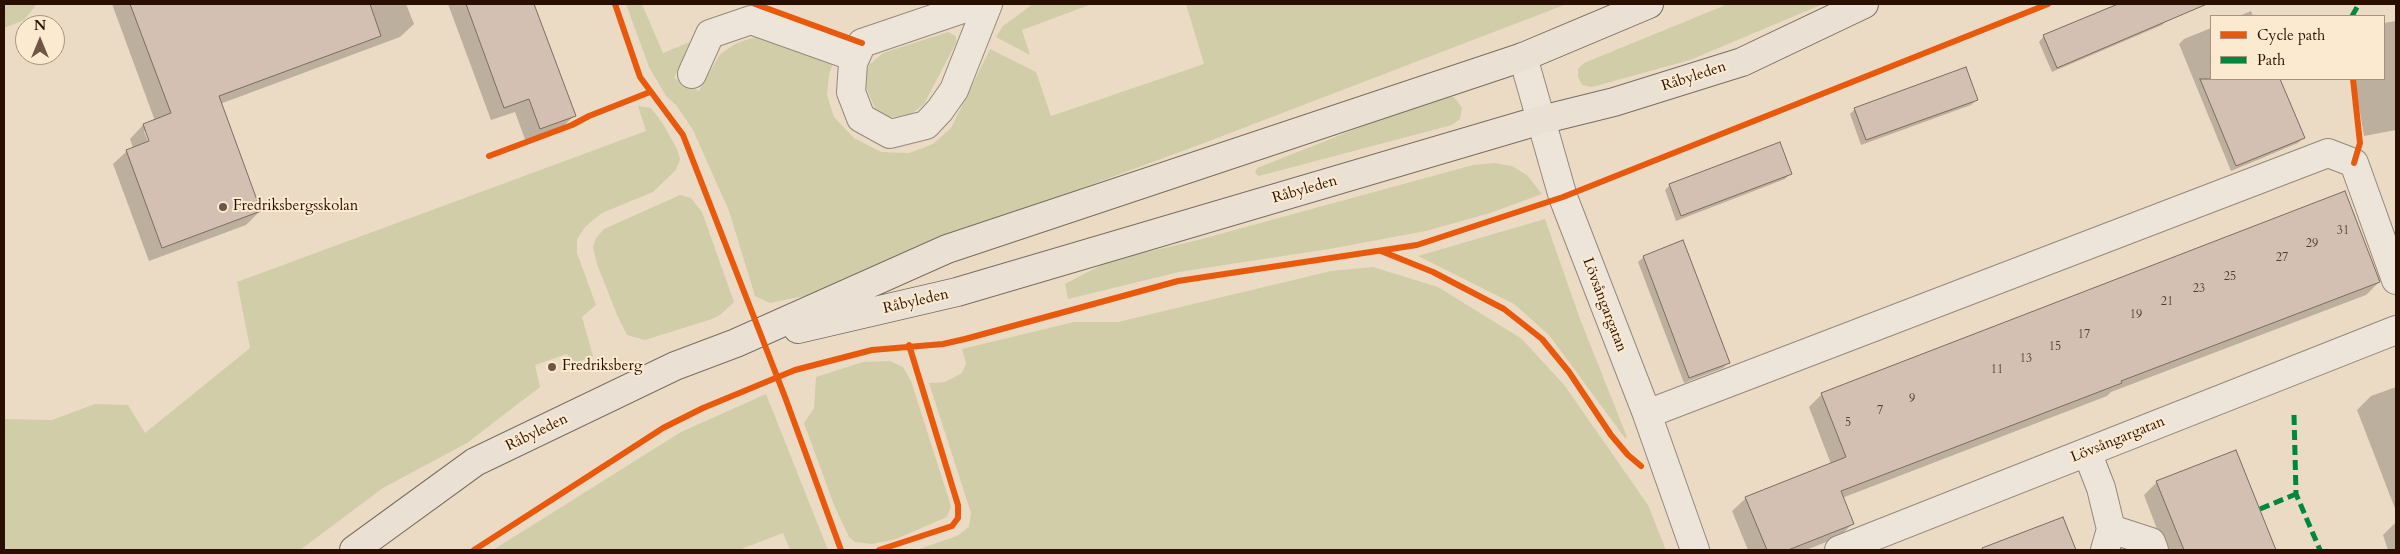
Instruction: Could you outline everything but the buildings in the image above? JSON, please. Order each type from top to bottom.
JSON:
[{"type":"main road","name":"Råbyleden","points":[[366,546],[475,462],[676,366],[736,343],[947,249],[1524,57],[1649,4]]},
{"type":"main road","name":"Råbyleden","points":[[736,343],[957,292],[1542,120],[1614,102],[1742,62],[1864,4]]},
{"type":"street","points":[[977,4],[862,44],[852,63],[851,92],[861,118],[890,134],[926,125],[940,110],[954,90],[988,4]]},
{"type":"street","points":[[692,74],[710,34],[751,20],[855,57]]},
{"type":"street","name":"Lövsångargatan","points":[[1524,57],[1563,197],[1647,414],[1695,550]]},
{"type":"street","points":[[1647,414],[2328,153],[2354,163],[2396,280]]},
{"type":"street","name":"Lövsångargatan","points":[[1839,550],[2396,330]]},
{"type":"street","points":[[2087,452],[2101,488],[2108,540],[2151,542],[2154,550]]},
{"type":"shaded area","points":[[4,4],[37,4],[28,15],[15,15],[15,24],[4,28]]},
{"type":"shaded area","points":[[626,4],[642,4],[663,53],[690,42],[674,78],[699,91],[720,54],[737,43],[758,36],[835,57],[829,75],[827,95],[834,117],[854,138],[881,152],[909,153],[933,144],[951,128],[990,49],[1036,72],[1051,116],[1204,64],[1186,4],[1567,4],[1204,143],[939,241],[809,295],[770,303],[755,296],[729,211],[693,130],[676,105],[666,96],[649,67]]},
{"type":"shaded area","points":[[1033,4],[1092,4],[1022,30],[1030,55],[996,37],[1003,26]]},
{"type":"shaded area","points":[[1728,4],[1823,4],[1690,60],[1592,87],[1582,85],[1578,77],[1578,69],[1584,63]]},
{"type":"shaded area","points":[[948,32],[956,36],[956,43],[924,104],[910,115],[891,117],[877,113],[863,80],[869,65],[883,53]]},
{"type":"shaded area","points":[[1439,96],[1454,97],[1462,108],[1460,119],[1452,125],[1259,176],[1255,173],[1257,168]]},
{"type":"shaded area","points":[[638,106],[651,108],[663,124],[677,149],[680,159],[676,170],[653,192],[602,213],[586,226],[577,239],[577,253],[596,305],[582,317],[593,356],[576,363],[567,354],[535,365],[540,387],[467,443],[383,488],[300,550],[4,550],[4,419],[52,420],[95,404],[128,405],[145,433],[250,348],[237,282],[646,131]]},
{"type":"shaded area","points":[[1495,163],[1512,166],[1527,175],[1542,194],[1490,213],[1426,231],[1329,249],[1179,272],[1068,299],[1065,284],[1109,261],[1198,240],[1473,165]]},
{"type":"shaded area","points":[[680,195],[691,198],[702,212],[734,302],[720,315],[712,319],[645,340],[627,335],[597,264],[593,247],[596,238],[604,229]]},
{"type":"shaded area","points":[[1545,219],[1580,319],[1627,437],[1625,438],[1549,335],[1514,304],[1418,256]]},
{"type":"shaded area","points":[[1373,267],[1438,287],[1522,339],[1565,386],[1648,505],[1666,550],[916,550],[957,536],[969,527],[971,513],[929,383],[945,382],[962,373],[966,363],[962,349],[1074,322],[1118,322],[1331,271]]},
{"type":"shaded area","points":[[890,361],[903,367],[911,381],[951,506],[947,517],[896,539],[872,544],[855,542],[849,537],[834,505],[804,423],[814,408],[816,377],[863,362]]},
{"type":"shaded area","points":[[766,394],[828,550],[790,550],[783,533],[739,550],[493,550],[681,432]]},
{"type":"marked path","points":[[2353,15],[2359,4]]},
{"type":"marked path","points":[[2294,415],[2296,494],[2320,550]]},
{"type":"marked path","points":[[2260,509],[2296,494]]},
{"type":"cycle path","points":[[615,4],[640,77],[683,135],[785,397],[841,550]]},
{"type":"cycle path","points":[[755,4],[862,43]]},
{"type":"cycle path","points":[[474,550],[663,428],[703,408],[795,370],[872,350],[943,344],[965,339],[1178,281],[1417,245],[1563,197],[2048,4]]},
{"type":"cycle path","points":[[2353,80],[2360,143],[2354,163]]},
{"type":"cycle path","points":[[489,156],[572,125],[589,116],[650,92]]},
{"type":"cycle path","points":[[1381,251],[1433,272],[1504,309],[1542,339],[1569,372],[1611,435],[1628,455],[1641,466]]},
{"type":"cycle path","points":[[879,550],[952,526],[958,518],[958,505],[909,345]]},
{"type":"place","name":"Fredriksbergsskolan","points":[[223,207]]},
{"type":"place","name":"Fredriksberg","points":[[552,367]]}]
